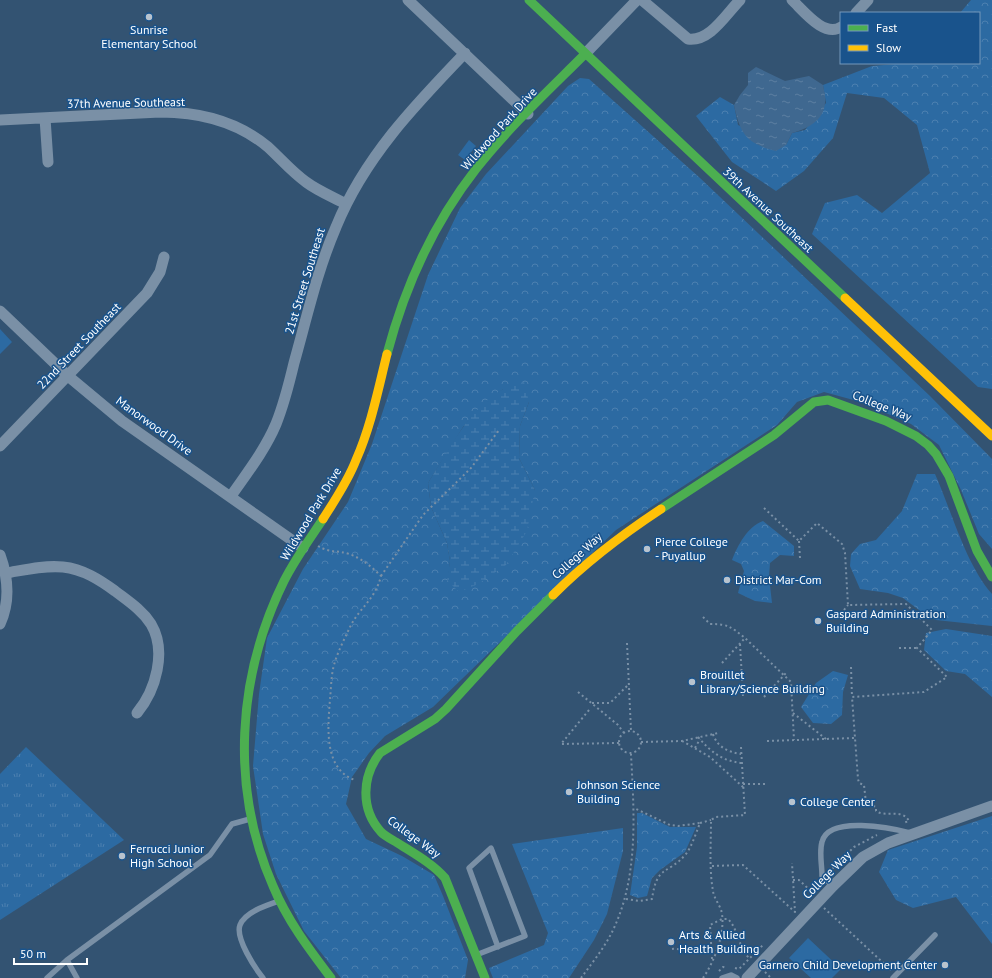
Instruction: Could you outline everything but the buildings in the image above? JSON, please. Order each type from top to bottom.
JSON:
[{"type":"street","points":[[408,0],[528,114]]},
{"type":"street","name":"39th Avenue Southeast","points":[[529,0],[584,54],[992,436]]},
{"type":"street","points":[[584,54],[637,0]]},
{"type":"street","points":[[642,0],[688,39],[700,39],[707,35],[740,0]]},
{"type":"street","points":[[792,0],[822,26],[833,30],[840,27]]},
{"type":"street","points":[[857,12],[868,0]]},
{"type":"street","name":"21st Street Southeast","points":[[231,496],[260,453],[276,424],[321,267],[346,204],[368,166],[392,131],[465,53]]},
{"type":"street","name":"Wildwood Park Drive","points":[[331,978],[304,944],[279,901],[260,855],[250,818],[243,764],[243,736],[250,673],[274,604],[306,544],[342,489],[361,449],[371,420],[400,308],[432,236],[464,185],[498,144],[584,54]]},
{"type":"street","name":"37th Avenue Southeast","points":[[0,120],[173,112],[210,118],[234,126],[256,138],[308,183],[346,204]]},
{"type":"street","points":[[45,118],[48,162]]},
{"type":"street","name":"22nd Street Southeast","points":[[0,446],[147,293],[160,272],[164,257]]},
{"type":"street","name":"Manorwood Drive","points":[[0,312],[68,376],[122,420],[231,496],[306,544]]},
{"type":"street","name":"College Way","points":[[485,978],[450,886],[436,869],[381,832],[367,807],[365,798],[366,783],[374,761],[380,753],[435,719],[454,701],[514,635],[579,569],[618,536],[774,435],[800,412],[814,402],[821,400],[838,402],[909,430],[929,446],[944,468],[983,564],[992,577]]},
{"type":"street","points":[[977,550],[992,568]]},
{"type":"street","points":[[0,555],[6,574],[6,601],[0,624]]},
{"type":"street","points":[[6,574],[48,566],[76,569],[95,577],[140,611],[155,633],[158,653],[157,667],[151,692],[137,712]]},
{"type":"street","name":"College Way","points":[[747,978],[759,966],[814,896],[833,886],[863,857],[888,843],[992,806]]},
{"type":"lane","points":[[47,978],[67,960],[210,855],[232,824],[250,818]]},
{"type":"lane","points":[[833,886],[822,876],[821,842],[830,830],[841,826],[891,828],[913,834]]},
{"type":"lane","points":[[476,955],[498,947],[525,936],[491,848],[469,868],[498,947]]},
{"type":"lane","points":[[263,978],[254,965],[239,934],[240,924],[252,913],[279,901]]},
{"type":"lane","points":[[895,976],[935,935]]},
{"type":"lane","points":[[67,960],[77,978]]},
{"type":"lane","points":[[722,978],[731,975],[737,978]]},
{"type":"path","points":[[366,783],[350,778],[339,767],[330,752],[328,726],[333,669],[351,625],[378,589],[381,576],[423,515],[471,468],[499,430]]},
{"type":"path","points":[[764,508],[799,541],[800,558]]},
{"type":"path","points":[[799,541],[817,523],[842,544],[845,553],[848,605],[844,610]]},
{"type":"path","points":[[306,544],[328,552],[349,554],[368,564],[381,576]]},
{"type":"path","points":[[848,605],[906,604],[932,630],[917,648]]},
{"type":"path","points":[[703,617],[710,624],[731,626],[785,674],[791,682],[794,740]]},
{"type":"path","points":[[722,663],[745,638]]},
{"type":"path","points":[[627,643],[631,731]]},
{"type":"path","points":[[740,644],[743,696]]},
{"type":"path","points":[[852,697],[924,692],[947,677],[917,648],[899,648]]},
{"type":"path","points":[[814,896],[824,878],[832,868],[854,847],[891,828],[909,821],[897,813],[880,813],[876,811],[876,808],[866,803],[864,786],[859,783],[858,779],[854,738],[851,667]]},
{"type":"path","points":[[764,697],[785,674]]},
{"type":"path","points":[[591,702],[610,703],[629,684]]},
{"type":"path","points":[[578,692],[618,725],[624,733]]},
{"type":"path","points":[[589,710],[561,744],[618,743]]},
{"type":"path","points":[[793,713],[827,739]]},
{"type":"path","points":[[631,731],[638,734],[641,742],[638,750],[631,754],[622,751],[618,743],[624,733],[631,731]]},
{"type":"path","points":[[641,742],[682,740],[699,738],[718,733]]},
{"type":"path","points":[[713,734],[715,740],[728,752],[741,754]]},
{"type":"path","points":[[696,748],[699,738]]},
{"type":"path","points":[[699,738],[714,754],[722,759],[742,763]]},
{"type":"path","points":[[767,741],[854,738]]},
{"type":"path","points":[[682,740],[710,757],[743,785],[767,784]]},
{"type":"path","points":[[634,808],[670,825],[678,826],[700,823],[716,817],[745,815],[741,747]]},
{"type":"path","points":[[580,978],[613,931],[625,899],[633,847],[634,808],[631,754]]},
{"type":"path","points":[[703,978],[713,960],[721,936],[722,919],[722,914],[713,892],[711,820]]},
{"type":"path","points":[[625,899],[639,901],[652,899],[654,882],[658,876],[677,863],[687,852],[700,823]]},
{"type":"path","points":[[792,863],[795,912]]},
{"type":"path","points":[[712,866],[743,865],[795,912]]},
{"type":"path","points":[[793,880],[799,880],[895,976]]},
{"type":"path","points":[[790,917],[800,906]]},
{"type":"path","points":[[713,960],[710,924],[722,919],[728,919],[733,924],[744,953],[771,978]]},
{"type":"path","points":[[718,973],[723,967],[739,969],[765,943]]},
{"type":"path","points":[[672,949],[680,948],[690,951],[708,946],[711,947]]},
{"type":"green space","points":[[971,0],[992,0],[992,389],[978,387],[812,234],[825,203],[857,195],[882,213],[930,173],[917,125],[884,98],[847,93],[833,138],[804,171],[776,191],[732,162],[696,116],[720,97],[734,105],[738,125],[786,145],[792,133],[805,130],[826,103],[823,85],[872,66],[895,64],[980,64],[980,12],[961,12]]},
{"type":"green space","points":[[580,78],[589,79],[700,178],[930,396],[992,459],[992,549],[979,534],[961,490],[939,445],[911,424],[861,402],[824,392],[797,402],[777,425],[616,530],[433,707],[385,736],[369,753],[352,777],[346,804],[366,839],[402,856],[434,875],[468,960],[465,978],[341,978],[304,931],[276,874],[263,834],[253,766],[259,694],[267,638],[303,569],[348,502],[372,444],[428,275],[460,208],[486,174],[568,86]],"holes":[[[503,389],[529,402],[520,426],[519,458],[535,490],[448,580],[450,561],[447,543],[431,507],[428,483],[463,427],[480,408]]]},
{"type":"green space","points":[[469,140],[476,146],[465,160],[458,155]]},
{"type":"green space","points":[[0,329],[12,342],[0,354]]},
{"type":"green space","points":[[524,382],[529,402],[520,426],[519,458],[535,490],[527,531],[506,565],[478,584],[459,592],[447,580],[450,561],[447,543],[431,507],[428,483],[460,431],[479,407],[503,389]]},
{"type":"green space","points":[[917,474],[935,474],[974,568],[982,582],[992,594],[992,626],[936,620],[923,613],[903,598],[888,593],[860,589],[850,566],[851,554],[860,544],[876,540],[902,511]]},
{"type":"green space","points":[[763,521],[794,546],[794,556],[780,555],[770,563],[769,577],[772,603],[755,601],[738,593],[744,571],[741,564],[732,560],[744,537],[752,528]]},
{"type":"green space","points":[[946,629],[992,636],[992,697],[965,674],[946,671],[924,650],[926,633]]},
{"type":"green space","points":[[833,671],[848,675],[843,692],[842,715],[831,724],[813,723],[801,707],[816,683]]},
{"type":"green space","points":[[26,747],[124,840],[0,920],[0,774]]},
{"type":"green space","points":[[637,813],[642,813],[670,827],[696,827],[685,852],[660,870],[652,878],[647,896],[638,898],[630,895],[637,847]]},
{"type":"green space","points":[[992,816],[992,944],[956,897],[913,908],[896,900],[879,872],[888,850]]},
{"type":"green space","points":[[623,828],[623,851],[607,914],[594,940],[569,978],[493,978],[489,968],[544,945],[548,933],[512,844]]},
{"type":"green space","points":[[808,938],[841,969],[832,978],[811,978],[789,958]]},
{"type":"water","points":[[756,67],[785,81],[809,76],[823,85],[825,100],[824,108],[819,119],[809,126],[792,133],[786,145],[776,151],[758,145],[746,136],[736,115],[734,105],[748,85],[748,73]]},
{"type":"traffic: fast","points":[[529,0],[845,298]]},
{"type":"traffic: fast","points":[[387,354],[402,304],[422,257],[446,212],[476,169],[502,139],[585,54]]},
{"type":"traffic: fast","points":[[661,509],[774,435],[814,402],[828,400],[886,421],[916,436],[928,445],[936,454],[949,476],[977,551],[992,577]]},
{"type":"traffic: fast","points":[[323,519],[297,557],[284,581],[268,618],[256,655],[249,694],[245,733],[245,772],[250,810],[259,849],[273,886],[285,911],[331,978]]},
{"type":"traffic: fast","points":[[485,978],[445,878],[416,854],[381,832],[369,813],[366,792],[367,782],[374,762],[380,753],[435,719],[446,709],[517,631],[553,595]]},
{"type":"traffic: slow","points":[[845,298],[992,436]]},
{"type":"traffic: slow","points":[[323,519],[337,498],[353,468],[374,408],[387,354]]},
{"type":"traffic: slow","points":[[553,595],[604,549],[661,509]]},
{"type":"place","name":"Sunrise Elementary School","points":[[149,17]]},
{"type":"place","name":"Pierce College - Puyallup","points":[[647,549]]},
{"type":"place","name":"District Mar-Com","points":[[727,580]]},
{"type":"place","name":"Gaspard Administration Building","points":[[818,621]]},
{"type":"place","name":"Brouillet Library/Science Building","points":[[692,682]]},
{"type":"place","name":"Johnson Science Building","points":[[569,792]]},
{"type":"place","name":"College Center","points":[[792,802]]},
{"type":"place","name":"Ferrucci Junior High School","points":[[122,856]]},
{"type":"place","name":"Arts & Allied Health Building","points":[[671,942]]},
{"type":"place","name":"Garnero Child Development Center","points":[[945,965]]}]
